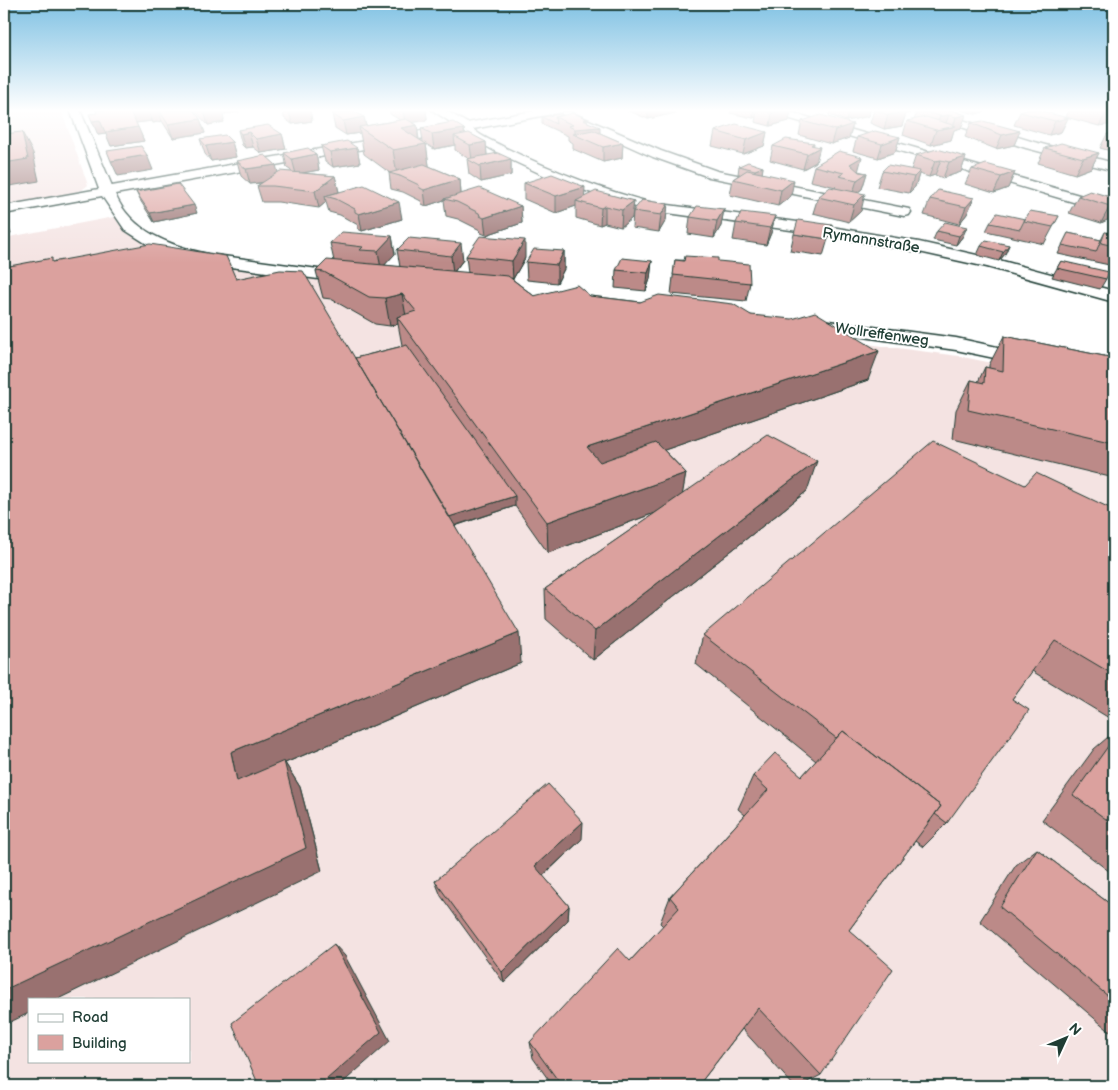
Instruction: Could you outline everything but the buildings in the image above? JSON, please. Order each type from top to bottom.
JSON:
[{"type":"street","points":[[97,161],[106,191],[130,227],[156,243],[181,253],[208,259],[368,280]]},
{"type":"street","points":[[4,210],[275,161]]},
{"type":"street","name":"Rymannstraße","points":[[522,161],[621,200],[653,207],[864,237],[919,247],[1009,268],[1114,297]]},
{"type":"street","points":[[677,161],[711,173],[904,212]]},
{"type":"street","points":[[947,161],[1114,210]]},
{"type":"street","points":[[1093,161],[1114,166]]},
{"type":"street","name":"Wollreffenweg","points":[[791,322],[956,344],[1049,364]]},
{"type":"shaded area","points":[[4,161],[79,161],[88,185],[82,190],[4,206]]},
{"type":"shaded area","points":[[119,216],[183,253],[958,356],[1114,388],[1114,1086],[4,1086],[4,238]]}]
